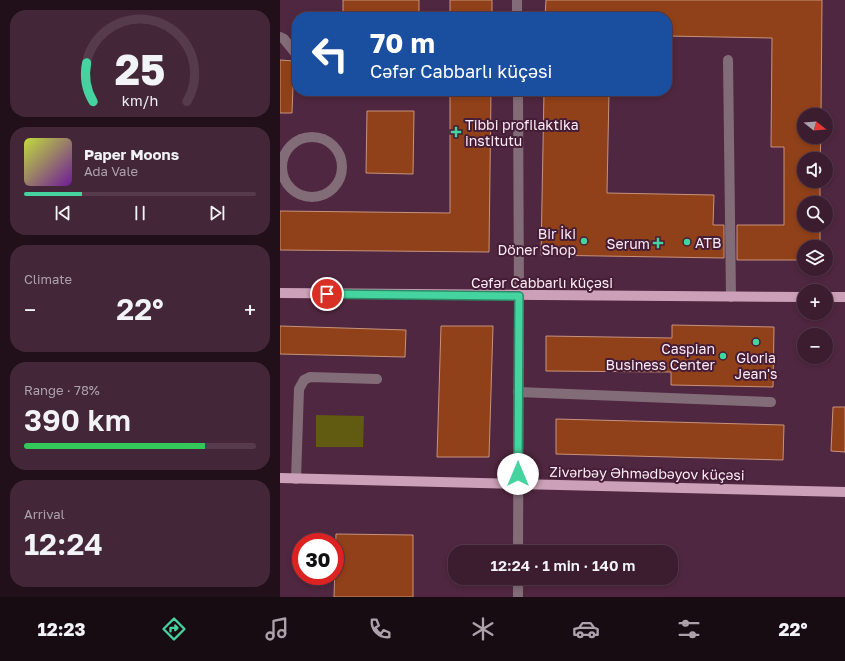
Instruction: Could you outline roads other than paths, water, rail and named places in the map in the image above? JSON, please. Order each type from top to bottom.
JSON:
[{"type":"main road","name":"Cəfər Cabbarlı küçəsi","points":[[280,293],[797,297]]},
{"type":"main road","points":[[833,297],[845,297]]},
{"type":"main road","name":"Zivərbəy Əhmədbəyov küçəsi","points":[[280,478],[845,492]]},
{"type":"street","points":[[517,0],[517,12]]},
{"type":"street","points":[[280,37],[284,39],[292,49]]},
{"type":"street","points":[[728,60],[731,297]]},
{"type":"street","points":[[518,96],[518,545]]},
{"type":"street","points":[[309,137],[322,138],[334,145],[341,156],[342,170],[338,183],[329,192],[316,197],[303,196],[291,188],[284,177],[282,164],[283,148],[309,137]]},
{"type":"street","points":[[296,479],[299,389],[304,380],[310,377],[377,379]]},
{"type":"street","points":[[518,392],[771,402]]},
{"type":"street","points":[[518,585],[518,597]]},
{"type":"place","name":"Tibbi profilaktika institutu","points":[[456,132]]},
{"type":"place","name":"Bir İki Döner Shop","points":[[584,241]]},
{"type":"place","name":"ATB","points":[[687,242]]},
{"type":"place","name":"Serum","points":[[658,243]]},
{"type":"place","name":"Gloria Jean's","points":[[756,342]]},
{"type":"place","name":"Caspian Business Center","points":[[723,356]]}]
